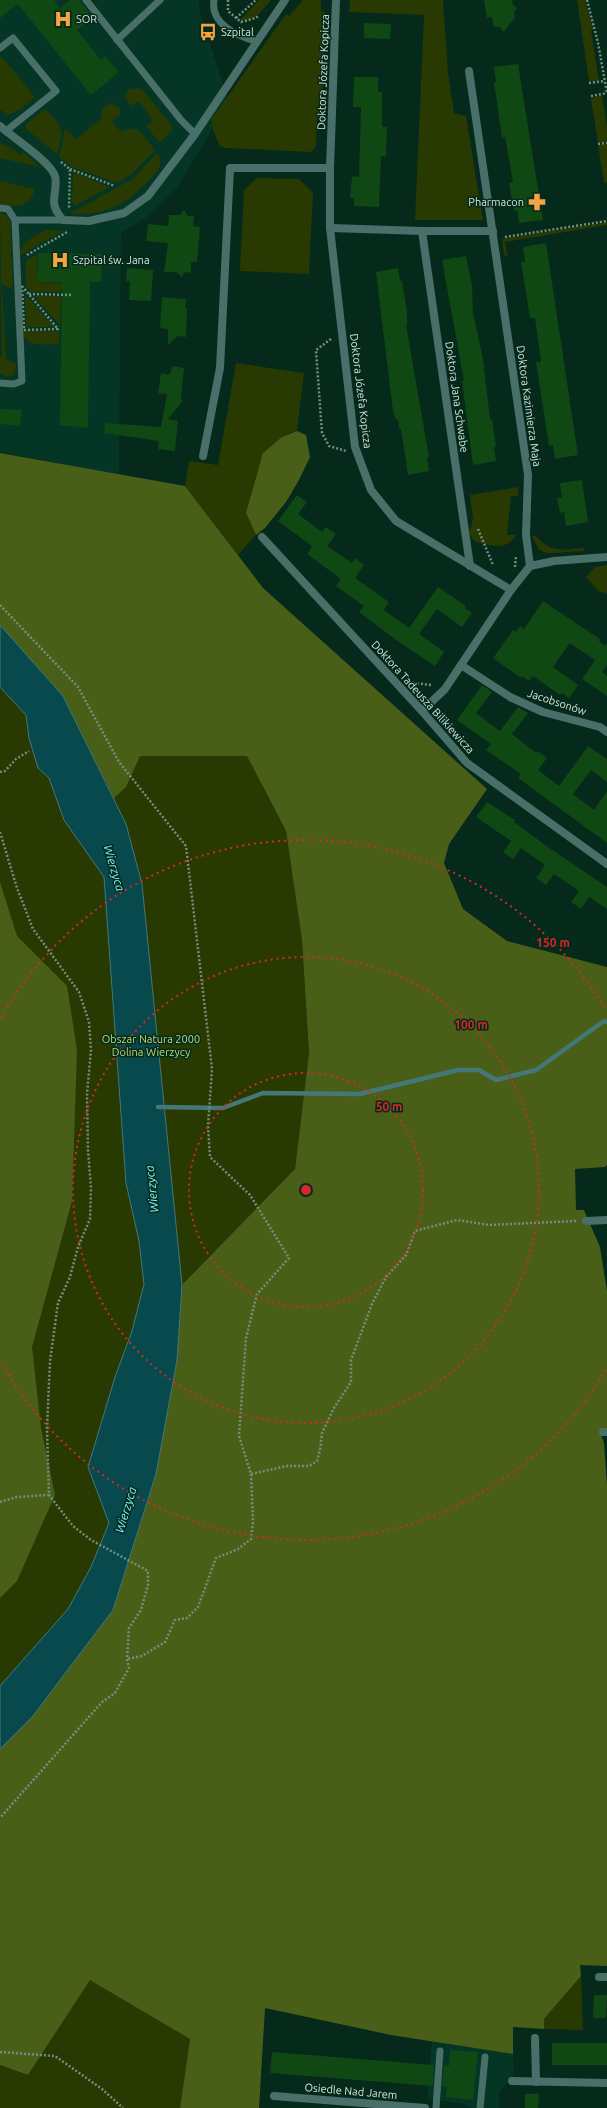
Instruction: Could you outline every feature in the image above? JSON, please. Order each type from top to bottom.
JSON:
[{"type":"street","points":[[3,128],[50,167],[55,177],[53,197],[56,212],[63,220],[89,221],[124,213],[148,196],[195,134],[256,41],[285,0]]},
{"type":"street","name":"Doktora Józefa Kopicza","points":[[336,0],[330,168],[330,228],[355,448],[371,490],[396,520],[511,590]]},
{"type":"street","name":"Doktora Kazimierza Maja","points":[[469,70],[528,475],[526,535],[530,566]]},
{"type":"street","points":[[203,456],[220,368],[230,168],[330,168]]},
{"type":"street","points":[[330,228],[493,235]]},
{"type":"street","name":"Doktora Jana Schwabe","points":[[422,232],[470,566]]},
{"type":"street","name":"Doktora Tadeusza Bilikiewicza","points":[[262,536],[422,711],[467,763],[607,864]]},
{"type":"street","points":[[422,711],[445,689],[511,590],[530,566],[554,561],[607,557]]},
{"type":"street","name":"Jacobsonów","points":[[461,665],[510,697],[542,712],[600,727],[607,732]]},
{"type":"street","points":[[586,1221],[607,1220]]},
{"type":"street","points":[[536,2038],[536,2082]]},
{"type":"street","points":[[512,2081],[607,2083]]},
{"type":"street","name":"Osiedle Nad Jarem","points":[[274,2096],[425,2108]]},
{"type":"lane","points":[[86,0],[181,120],[195,134]]},
{"type":"lane","points":[[117,40],[160,0]]},
{"type":"lane","points":[[214,0],[215,13],[226,27],[238,36],[256,41]]},
{"type":"lane","points":[[0,48],[13,38],[56,90],[3,128]]},
{"type":"lane","points":[[0,208],[8,209],[15,220],[22,381],[14,384],[0,383]]},
{"type":"lane","points":[[15,220],[63,220]]},
{"type":"lane","points":[[436,2108],[440,2051]]},
{"type":"lane","points":[[480,2108],[485,2057]]},
{"type":"path","points":[[228,0],[228,11],[235,19],[241,22],[256,18],[260,14]]},
{"type":"path","points":[[235,19],[256,0]]},
{"type":"path","points":[[587,0],[598,43],[607,93],[591,96]]},
{"type":"path","points":[[589,82],[605,81]]},
{"type":"path","points":[[598,144],[607,143]]},
{"type":"path","points":[[70,169],[115,186]]},
{"type":"path","points":[[493,235],[607,221]]},
{"type":"path","points":[[22,286],[28,294],[58,329],[24,330],[22,286]]},
{"type":"path","points":[[28,294],[72,295]]},
{"type":"path","points":[[343,338],[328,340],[316,350],[322,433],[329,446],[343,452],[355,448]]},
{"type":"path","points":[[477,527],[488,558],[494,568]]},
{"type":"path","points":[[514,569],[516,554]]},
{"type":"path","points":[[0,605],[78,687],[119,762],[186,846],[212,1069],[208,1126],[210,1157],[250,1196],[289,1258],[257,1294],[246,1338],[239,1436],[251,1474],[253,1522],[250,1539],[238,1549],[216,1558],[198,1607],[187,1618],[174,1620],[165,1642],[142,1656],[127,1659]]},
{"type":"path","points":[[0,772],[6,771],[16,759],[29,752]]},
{"type":"path","points":[[0,832],[17,888],[33,930],[79,992],[89,1022],[91,1050],[87,1094],[88,1150],[91,1188],[90,1219],[78,1247],[70,1277],[58,1304],[50,1361],[47,1428],[49,1494],[73,1526],[91,1540],[148,1571],[148,1585],[141,1610],[129,1628],[127,1659],[129,1668],[115,1693],[102,1702],[0,1818]]},
{"type":"path","points":[[251,1474],[287,1466],[309,1466],[317,1461],[322,1433],[334,1408],[351,1382],[351,1360],[372,1304],[386,1277],[406,1255],[415,1231],[457,1220],[489,1225],[586,1221]]},
{"type":"path","points":[[0,1502],[17,1497],[49,1494]]},
{"type":"path","points":[[0,2052],[55,2056],[102,2090],[123,2108]]},
{"type":"shaded area","name":"Szpital św. Jana","points":[[0,0],[199,0],[200,13],[229,102],[177,188],[149,216],[121,233],[119,475],[0,452]]},
{"type":"shaded area","points":[[432,2040],[513,2054],[514,2075],[499,2092],[499,2108],[470,2108],[463,2104],[427,2099]]},
{"type":"green space","points":[[259,0],[271,0],[254,18],[245,21],[240,20]]},
{"type":"green space","points":[[303,0],[321,0],[321,12],[325,12],[322,117],[317,117],[316,146],[311,152],[225,148],[220,146],[213,130],[211,120],[286,14],[289,16]]},
{"type":"green space","points":[[350,0],[447,0],[443,1],[448,73],[454,113],[466,116],[483,220],[415,220],[424,15],[349,12]]},
{"type":"green space","points":[[577,0],[585,0],[593,29],[591,30],[599,81],[589,81]]},
{"type":"green space","points":[[2,57],[35,97],[21,109],[8,115],[0,109],[0,58]]},
{"type":"green space","points":[[128,88],[130,90],[137,88],[142,89],[172,126],[173,129],[160,143],[146,126],[153,120],[139,101],[131,106],[125,98]]},
{"type":"green space","points":[[602,95],[607,126],[607,142],[598,143],[591,98]]},
{"type":"green space","points":[[112,103],[120,108],[120,115],[112,121],[121,132],[127,129],[132,129],[141,132],[155,150],[132,174],[117,183],[72,167],[59,157],[65,129],[76,139],[101,119],[102,108]]},
{"type":"green space","points":[[43,110],[47,110],[60,126],[59,128],[62,132],[57,154],[25,128],[27,123]]},
{"type":"green space","points":[[0,142],[21,155],[23,152],[40,167],[0,158]]},
{"type":"green space","points":[[607,144],[607,182],[604,183],[598,145]]},
{"type":"green space","points":[[157,153],[160,157],[160,165],[158,170],[142,188],[123,203],[102,211],[73,214],[73,212],[134,178]]},
{"type":"green space","points":[[73,172],[110,187],[76,205],[72,202]]},
{"type":"green space","points":[[257,178],[299,179],[313,193],[309,274],[240,271],[244,190]]},
{"type":"green space","points":[[0,181],[35,189],[33,196],[22,205],[12,206],[0,204]]},
{"type":"green space","points":[[0,212],[6,215],[10,221],[13,290],[2,284],[6,359],[16,364],[14,375],[8,377],[0,374],[0,356],[2,356]]},
{"type":"green space","points":[[607,222],[607,225],[505,242],[508,257],[504,255],[502,239]]},
{"type":"green space","points":[[47,230],[63,231],[19,256],[25,243]]},
{"type":"green space","points":[[37,254],[37,282],[71,283],[71,292],[30,292],[26,286],[26,261]]},
{"type":"green space","points":[[25,294],[54,327],[26,327]]},
{"type":"green space","points":[[33,296],[61,296],[60,325]]},
{"type":"green space","points":[[23,331],[59,331],[59,344],[42,345],[31,343],[24,337]]},
{"type":"green space","points":[[236,363],[304,373],[297,430],[282,437],[246,513],[256,535],[238,555],[185,486],[189,461],[218,465]]},
{"type":"green space","points":[[297,431],[306,435],[310,457],[286,502],[265,528],[256,535],[246,513],[263,453],[282,437]]},
{"type":"green space","points":[[0,453],[185,486],[263,588],[487,789],[449,844],[444,863],[463,909],[507,941],[607,967],[607,1165],[605,1167],[575,1169],[576,1210],[584,1210],[600,1247],[607,1291],[607,1430],[601,1434],[604,1443],[607,1485],[607,1966],[580,1965],[581,1976],[544,2019],[544,2029],[513,2027],[513,2054],[391,2035],[265,2008],[259,2108],[180,2108],[190,2039],[90,1980],[28,2075],[0,2065],[0,1749],[33,1716],[113,1610],[156,1474],[177,1360],[182,1285],[295,1169],[309,1053],[302,940],[286,831],[247,756],[140,756],[126,787],[114,798],[63,696],[0,625]]},
{"type":"green space","points":[[519,487],[518,496],[511,496],[507,535],[516,535],[512,540],[508,544],[497,546],[474,541],[469,533],[473,519],[470,495]]},
{"type":"green space","name":"Obszar Natura 2000 Dolina Wierzycy","points":[[0,488],[249,747],[263,788],[286,831],[302,940],[309,1053],[295,1169],[280,1185],[168,1553],[0,1809]]},
{"type":"green space","points":[[532,536],[536,536],[552,548],[563,550],[584,548],[584,551],[546,553],[539,550]]},
{"type":"green space","points":[[607,565],[607,594],[598,591],[586,577],[595,567]]},
{"type":"green space","points":[[0,882],[17,936],[67,986],[77,1050],[72,1201],[32,1347],[41,1428],[55,1495],[17,1581],[0,1598]]},
{"type":"green space","points":[[581,1976],[583,2030],[544,2029],[544,2019]]},
{"type":"green space","points":[[90,1979],[190,2039],[180,2108],[0,2108],[0,2065],[28,2075]]},
{"type":"water","name":"Wierzyca","points":[[0,625],[63,696],[126,824],[142,884],[182,1285],[177,1360],[156,1474],[113,1610],[33,1716],[0,1749],[0,1686],[68,1609],[91,1567],[109,1523],[88,1467],[115,1377],[132,1331],[144,1284],[139,1241],[126,1183],[104,877],[64,820],[49,778],[38,768],[29,738],[26,715],[0,687]]},
{"type":"building","points":[[0,0],[54,0],[60,8],[70,0],[79,0],[93,18],[77,30],[101,60],[105,56],[119,72],[91,95],[18,4],[0,18]]},
{"type":"building","points":[[484,0],[512,0],[513,5],[517,8],[514,12],[515,17],[504,32],[500,27],[494,27],[492,17],[487,18]]},
{"type":"building","points":[[364,23],[391,24],[390,39],[364,38]]},
{"type":"building","points":[[518,64],[543,220],[519,223],[517,210],[514,211],[509,183],[513,182],[505,137],[502,138],[494,82],[496,82],[494,67]]},
{"type":"building","points":[[354,77],[378,77],[378,92],[382,92],[382,127],[387,127],[386,156],[381,156],[379,207],[354,206],[354,198],[350,198],[352,176],[359,177],[361,107],[353,107]]},
{"type":"building","points":[[184,210],[188,216],[194,216],[193,226],[200,227],[197,262],[191,262],[191,273],[184,272],[182,277],[176,272],[164,272],[168,243],[146,241],[148,224],[168,226],[169,215],[180,215]]},
{"type":"building","points":[[546,243],[578,455],[555,459],[553,445],[549,446],[536,362],[541,362],[535,318],[530,318],[521,262],[525,262],[523,247]]},
{"type":"building","points":[[38,253],[102,254],[101,282],[90,282],[88,428],[60,425],[62,282],[37,282]]},
{"type":"building","points":[[466,256],[472,285],[473,313],[483,359],[490,419],[492,419],[496,447],[494,447],[496,461],[473,465],[462,381],[464,381],[442,260]]},
{"type":"building","points":[[127,268],[153,270],[151,301],[129,300],[130,281],[126,281]]},
{"type":"building","points":[[398,268],[400,281],[402,281],[407,312],[406,325],[429,457],[427,457],[429,471],[408,475],[401,429],[399,429],[398,419],[396,420],[393,411],[376,272]]},
{"type":"building","points":[[162,297],[186,299],[186,337],[177,336],[168,345],[168,329],[160,328]]},
{"type":"building","points":[[172,366],[184,368],[181,396],[182,402],[168,419],[178,421],[175,451],[158,449],[159,441],[104,433],[105,423],[161,427],[167,394],[158,393],[161,373],[170,375]]},
{"type":"building","points":[[0,409],[22,410],[20,426],[0,424]]},
{"type":"building","points":[[582,480],[588,522],[566,526],[564,512],[560,513],[557,498],[562,498],[560,483]]},
{"type":"building","points":[[297,495],[307,502],[298,514],[322,532],[326,527],[336,534],[327,546],[352,563],[355,558],[364,565],[355,578],[389,602],[384,610],[409,628],[438,587],[466,606],[465,608],[472,613],[462,627],[437,609],[419,634],[444,652],[435,666],[399,642],[359,612],[364,606],[336,586],[341,579],[307,554],[312,546],[278,521]]},
{"type":"building","points":[[543,601],[600,639],[599,641],[605,646],[607,643],[607,665],[602,672],[607,676],[607,696],[582,679],[603,649],[595,660],[570,643],[562,654],[553,667],[578,685],[569,698],[562,693],[560,695],[533,676],[529,681],[522,676],[521,678],[493,658],[513,630],[516,632],[520,626],[524,629]]},
{"type":"building","points":[[482,685],[492,692],[476,713],[500,731],[518,707],[528,713],[512,734],[536,753],[537,751],[547,758],[538,770],[559,786],[588,746],[607,759],[607,782],[591,770],[573,794],[594,810],[607,791],[607,843],[518,778],[521,774],[486,750],[491,744],[457,720]]},
{"type":"building","points":[[487,802],[515,820],[514,822],[548,847],[607,887],[607,909],[589,897],[581,909],[571,902],[579,891],[554,874],[546,885],[536,878],[545,865],[521,848],[513,859],[503,852],[511,841],[476,817]]},
{"type":"building","points":[[594,1995],[607,1995],[606,2018],[593,2018]]},
{"type":"building","points":[[552,2043],[607,2043],[607,2065],[552,2065]]},
{"type":"building","points":[[450,2050],[478,2052],[473,2100],[446,2097],[447,2087],[442,2087],[444,2065],[449,2066]]},
{"type":"building","points":[[272,2052],[434,2065],[433,2086],[270,2073]]},
{"type":"building","points":[[525,2094],[539,2094],[538,2108],[525,2108]]},
{"type":"waterway","points":[[158,1107],[223,1108],[263,1093],[360,1094],[458,1070],[479,1070],[496,1080],[536,1070],[604,1021],[607,1022]]},
{"type":"place","name":"SOR","points":[[63,19]]},
{"type":"place","name":"Szpital","points":[[208,32]]},
{"type":"place","name":"Pharmacon","points":[[537,202]]},
{"type":"place","name":"Szpital św. Jana","points":[[60,260]]}]
